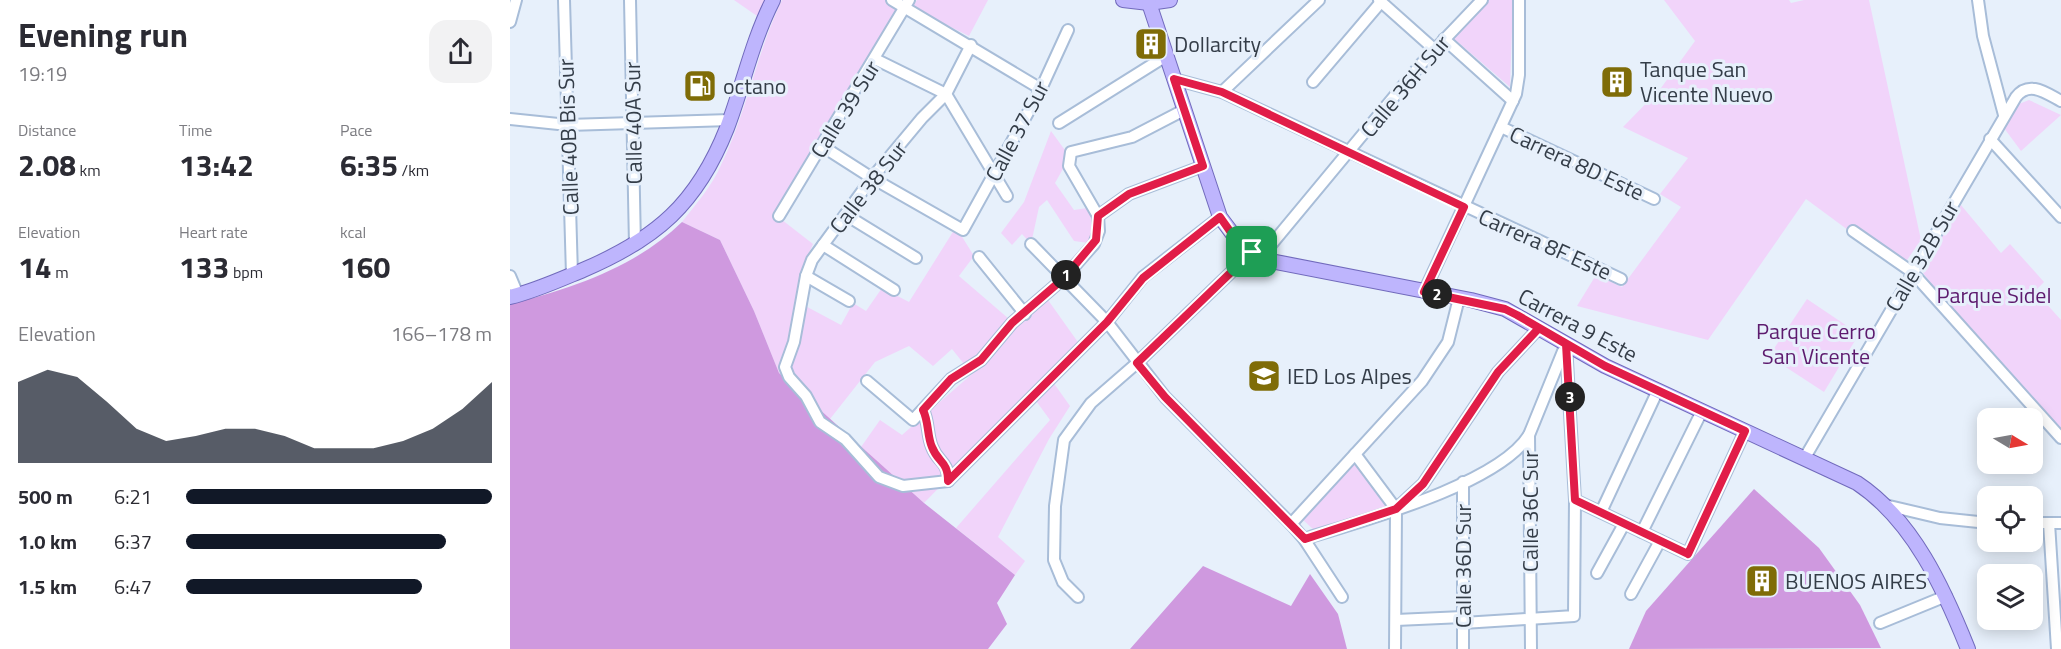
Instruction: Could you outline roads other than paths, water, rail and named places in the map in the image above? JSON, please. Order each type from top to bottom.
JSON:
[{"type":"main road","points":[[514,296],[572,275],[635,246],[669,219],[691,194],[710,164],[730,120],[761,27],[773,0]]},
{"type":"main road","points":[[1137,2],[1170,0]]},
{"type":"main road","name":"Carrera 9 Este","points":[[1137,2],[1166,56],[1220,217],[1232,234],[1256,254],[1280,264],[1505,309],[1566,344],[1658,390],[1857,483],[1885,505]]},
{"type":"main road","points":[[1885,505],[1919,549],[1946,596],[1968,649]]},
{"type":"street","points":[[510,22],[516,0]]},
{"type":"street","name":"Calle 40B Bis Sur","points":[[564,0],[572,275]]},
{"type":"street","name":"Calle 40A Sur","points":[[630,0],[635,246]]},
{"type":"street","points":[[892,0],[907,4],[1041,88]]},
{"type":"street","points":[[1222,92],[1319,0]]},
{"type":"street","name":"Calle 36H Sur","points":[[1078,597],[1063,582],[1054,560],[1055,506],[1064,440],[1091,403],[1256,254],[1350,151],[1434,49],[1482,0]]},
{"type":"street","points":[[1424,292],[1513,101],[1519,75],[1519,0]]},
{"type":"street","points":[[1978,0],[1983,36],[2004,116]]},
{"type":"street","points":[[1313,82],[1380,1],[1434,49]]},
{"type":"street","name":"Calle 39 Sur","points":[[778,216],[907,4]]},
{"type":"street","name":"Calle 37 Sur","points":[[872,178],[963,230],[1041,88],[1068,30]]},
{"type":"street","points":[[1444,39],[1513,101]]},
{"type":"street","name":"Calle 38 Sur","points":[[948,481],[903,486],[879,477],[868,468],[845,439],[820,422],[806,396],[789,377],[786,367],[795,342],[806,276],[812,260],[872,178],[922,118],[946,94],[971,45]]},
{"type":"street","points":[[1059,123],[1166,56]]},
{"type":"street","points":[[875,59],[946,94],[1007,196]]},
{"type":"street","name":"Carrera 8F Este","points":[[1174,79],[1222,92],[1621,279]]},
{"type":"street","name":"Calle 32B Sur","points":[[1804,459],[2019,93],[2026,88],[2041,91],[2061,101]]},
{"type":"street","points":[[867,381],[914,420],[951,379],[981,360],[1012,323],[1064,278],[1094,244],[1099,231],[1098,216],[1069,166],[1070,156],[1077,149],[1132,137],[1184,110]]},
{"type":"street","points":[[510,120],[568,124],[730,120]]},
{"type":"street","name":"Carrera 8D Este","points":[[1501,127],[1654,199]]},
{"type":"street","points":[[1990,139],[2061,217]]},
{"type":"street","points":[[822,146],[872,178]]},
{"type":"street","points":[[1098,216],[1129,194],[1203,166]]},
{"type":"street","points":[[846,215],[916,258]]},
{"type":"street","points":[[948,481],[1107,322],[1143,278],[1220,217]]},
{"type":"street","points":[[1853,231],[1912,272],[2061,438]]},
{"type":"street","points":[[1031,244],[1107,322],[1165,397],[1305,539],[1342,597]]},
{"type":"street","points":[[823,245],[894,290]]},
{"type":"street","points":[[979,256],[1025,314]]},
{"type":"street","points":[[510,276],[514,296]]},
{"type":"street","points":[[806,276],[849,301]]},
{"type":"street","points":[[1291,524],[1410,397],[1441,356],[1448,342],[1459,298]]},
{"type":"street","points":[[1396,509],[1423,484],[1498,372],[1539,328]]},
{"type":"street","points":[[1396,620],[1531,619],[1574,616],[1575,500],[1566,344]]},
{"type":"street","name":"Calle 36C Sur","points":[[1531,649],[1529,435],[1566,344]]},
{"type":"street","points":[[1601,512],[1658,390]]},
{"type":"street","points":[[923,410],[927,419],[930,445],[948,470],[948,481]]},
{"type":"street","points":[[1642,532],[1702,411]]},
{"type":"street","points":[[1575,500],[1688,554],[1745,431]]},
{"type":"street","points":[[1305,539],[1396,509],[1463,482],[1509,457],[1529,435]]},
{"type":"street","points":[[1355,454],[1396,509],[1395,649]]},
{"type":"street","name":"Calle 36D Sur","points":[[1463,482],[1463,649]]},
{"type":"street","name":"Carrera 9 Este","points":[[1885,505],[1940,518],[1977,522]]},
{"type":"street","points":[[2043,523],[2061,523]]},
{"type":"street","points":[[2049,523],[2057,649]]},
{"type":"street","points":[[1597,573],[1624,524]]},
{"type":"street","points":[[1631,594],[1660,541]]},
{"type":"street","points":[[1880,623],[1946,596]]},
{"type":"place","name":"Dollarcity","points":[[1151,44]]},
{"type":"place","name":"Tanque San Vicente Nuevo","points":[[1617,82]]},
{"type":"place","name":"octano","points":[[700,86]]},
{"type":"place","name":"IED Los Alpes","points":[[1264,376]]},
{"type":"place","name":"BUENOS AIRES","points":[[1762,581]]},
{"type":"park label","name":"Parque Sidel","points":[[1994,295]]},
{"type":"park label","name":"Parque Cerro San Vicente","points":[[1816,344]]}]
